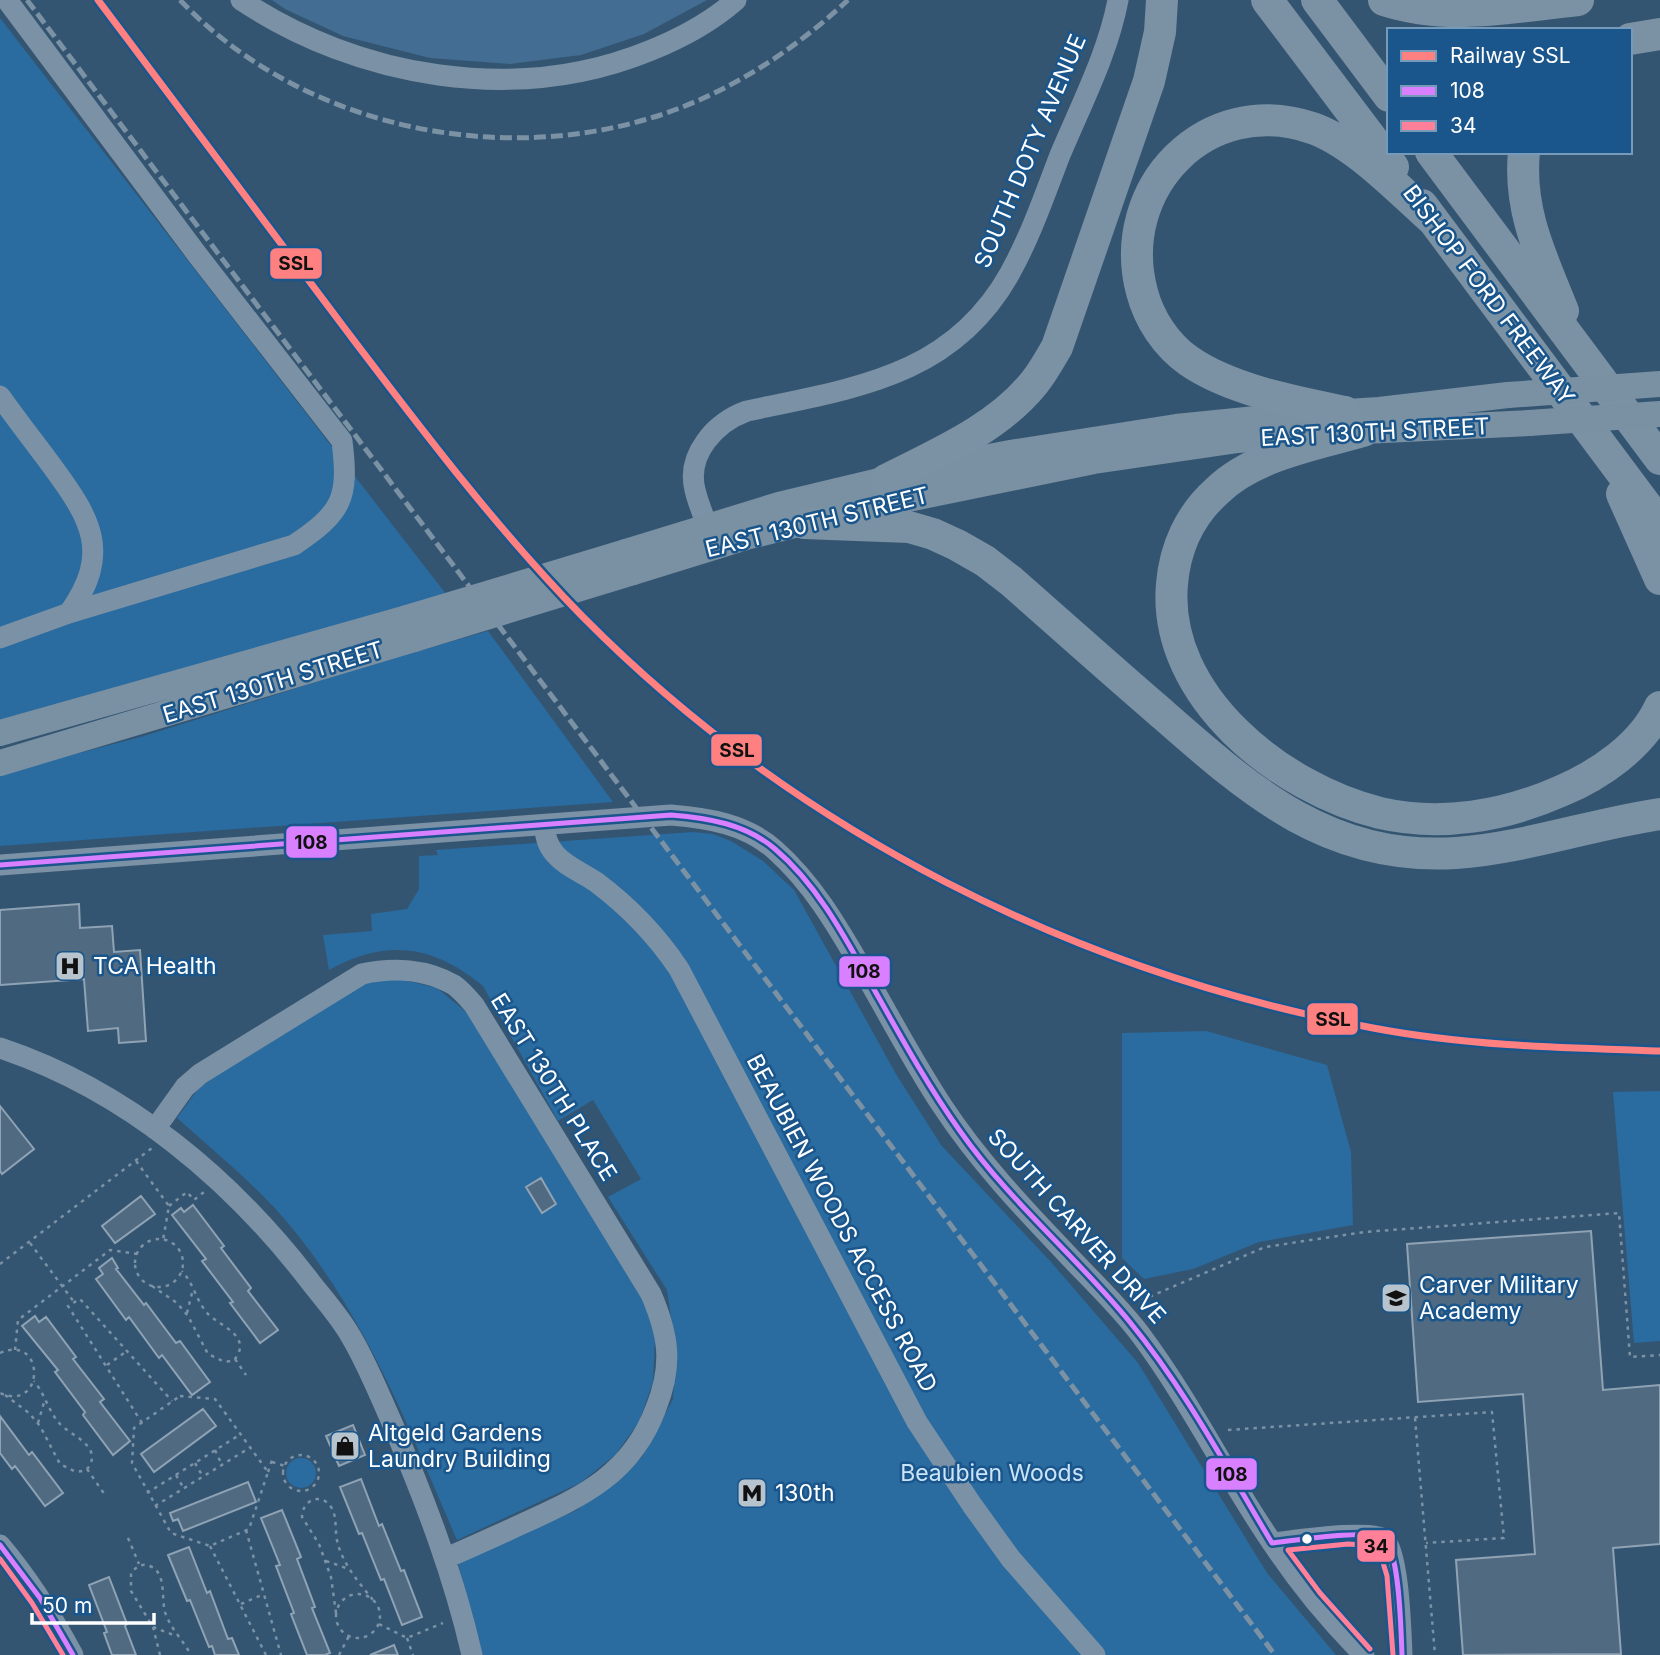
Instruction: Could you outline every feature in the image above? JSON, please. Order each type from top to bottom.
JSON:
[{"type":"highway","points":[[886,480],[952,447],[1002,414],[1021,398],[1046,366],[1063,332],[1149,81],[1160,32],[1162,0]]},
{"type":"highway","name":"BISHOP FORD FREEWAY","points":[[1267,0],[1660,524]]},
{"type":"highway","points":[[1317,0],[1387,93]]},
{"type":"highway","points":[[1384,0],[1417,9],[1459,12],[1578,0]]},
{"type":"highway","points":[[1632,39],[1660,34]]},
{"type":"highway","points":[[1354,421],[1239,386],[1189,361],[1175,349],[1163,335],[1145,303],[1137,267],[1138,228],[1152,191],[1171,163],[1196,142],[1245,122],[1276,120],[1311,127],[1344,143],[1434,221]]},
{"type":"highway","name":"BISHOP FORD FREEWAY","points":[[1432,154],[1660,459]]},
{"type":"highway","points":[[1524,154],[1522,190],[1532,232],[1577,348]]},
{"type":"highway","points":[[1354,421],[1234,477],[1203,505],[1188,527],[1179,547],[1173,568],[1171,591],[1175,631],[1193,675],[1206,696],[1242,739],[1289,775],[1348,803],[1404,817],[1447,819],[1512,809],[1568,788],[1598,772],[1624,752],[1644,733],[1660,707]]},
{"type":"highway","points":[[1609,456],[1629,514],[1649,551],[1660,579]]},
{"type":"highway","points":[[804,523],[909,527],[933,534],[985,561],[1012,581],[1138,694],[1242,782],[1291,815],[1335,835],[1393,849],[1455,853],[1660,814]]},
{"type":"main road","name":"EAST 130TH STREET","points":[[712,537],[746,537],[911,498],[1094,461],[1508,395],[1660,384]]},
{"type":"main road","name":"EAST 130TH STREET","points":[[0,763],[411,629],[712,537],[779,505],[938,467],[1091,439],[1176,427],[1354,421],[1529,423],[1660,414]]},
{"type":"main road","name":"EAST 130TH STREET","points":[[0,733],[411,629]]},
{"type":"street","points":[[0,638],[69,613],[294,544],[314,532],[338,507],[346,474],[342,441],[196,253],[7,0]]},
{"type":"street","points":[[241,0],[338,51],[413,71],[506,79],[548,77],[622,61],[677,39],[736,0]]},
{"type":"street","name":"SOUTH DOTY AVENUE","points":[[712,537],[694,489],[694,477],[700,452],[719,426],[732,416],[747,411],[874,382],[911,367],[943,349],[989,306],[1022,250],[1104,47],[1118,0]]},
{"type":"street","points":[[0,396],[85,513],[92,536],[93,554],[88,580],[69,613]]},
{"type":"street","name":"SOUTH CARVER DRIVE","points":[[544,824],[671,815],[699,817],[726,823],[752,834],[773,848],[800,873],[824,905],[920,1071],[970,1145],[1032,1218],[1138,1331],[1166,1370],[1272,1543],[1313,1598],[1364,1655]]},
{"type":"street","points":[[0,865],[544,824]]},
{"type":"street","name":"BEAUBIEN WOODS ACCESS ROAD","points":[[544,824],[547,844],[558,857],[597,883],[631,913],[662,944],[679,969],[917,1422],[1011,1559],[1095,1655]]},
{"type":"street","name":"EAST 130TH PLACE","points":[[155,1138],[185,1087],[200,1074],[362,974],[382,969],[407,970],[455,986],[474,1005],[651,1294],[667,1341],[668,1363],[663,1391],[641,1442],[624,1463],[603,1481],[569,1502],[446,1558]]},
{"type":"street","points":[[0,1048],[24,1056],[118,1103],[155,1138],[216,1177],[292,1258],[347,1330],[403,1450],[446,1558],[472,1655]]},
{"type":"street","points":[[1272,1543],[1366,1534],[1387,1542],[1395,1565],[1402,1655]]},
{"type":"street","points":[[0,1545],[23,1572],[73,1655]]},
{"type":"path","points":[[0,1264],[136,1161],[155,1138]]},
{"type":"path","points":[[136,1161],[169,1206]]},
{"type":"path","points":[[163,1240],[169,1206],[187,1192],[194,1200],[206,1189]]},
{"type":"path","points":[[1142,1300],[1265,1247],[1364,1232],[1619,1213],[1630,1357],[1660,1355]]},
{"type":"path","points":[[152,1286],[173,1283],[182,1271],[179,1250],[163,1240],[149,1242],[138,1254],[137,1270],[143,1280],[177,1303],[208,1354],[225,1362],[235,1359],[240,1353],[240,1343],[235,1334],[208,1314],[182,1271]]},
{"type":"path","points":[[29,1242],[75,1302]]},
{"type":"path","points":[[15,1350],[19,1320],[62,1286],[110,1250],[138,1254]]},
{"type":"path","points":[[186,1314],[193,1289]]},
{"type":"path","points":[[142,1423],[68,1306],[80,1299],[172,1401]]},
{"type":"path","points":[[0,1353],[15,1350],[26,1354],[33,1364],[34,1381],[49,1409],[60,1424],[87,1444],[92,1454],[92,1463],[87,1469],[76,1472],[60,1464],[29,1413],[0,1393]]},
{"type":"path","points":[[106,1366],[127,1351]]},
{"type":"path","points":[[235,1359],[246,1375]]},
{"type":"path","points":[[5,1395],[25,1392],[34,1381]]},
{"type":"path","points":[[266,1655],[210,1546],[171,1532],[155,1507],[132,1463],[134,1428],[180,1396],[215,1399],[268,1472]]},
{"type":"path","points":[[38,1424],[45,1399]]},
{"type":"path","points":[[1228,1430],[1492,1412],[1504,1538],[1426,1543]]},
{"type":"path","points":[[1415,1417],[1435,1655]]},
{"type":"path","points":[[147,1493],[241,1434]]},
{"type":"path","points":[[155,1507],[251,1447]]},
{"type":"path","points":[[215,1450],[222,1465]]},
{"type":"path","points":[[210,1546],[248,1529],[272,1457]]},
{"type":"path","points":[[293,1457],[309,1457],[315,1462],[318,1478],[307,1490],[295,1490],[284,1478],[285,1466],[293,1457]]},
{"type":"path","points":[[272,1462],[285,1466]]},
{"type":"path","points":[[195,1463],[203,1477]]},
{"type":"path","points":[[87,1469],[105,1495]]},
{"type":"path","points":[[176,1475],[184,1489]]},
{"type":"path","points":[[307,1490],[312,1499]]},
{"type":"path","points":[[320,1498],[334,1511],[338,1545],[345,1562],[378,1609],[378,1624],[365,1636],[349,1636],[338,1625],[326,1561],[302,1517],[304,1507],[312,1499],[320,1498]]},
{"type":"path","points":[[246,1530],[281,1655]]},
{"type":"path","points":[[128,1538],[139,1566]]},
{"type":"path","points":[[326,1561],[352,1570]]},
{"type":"path","points":[[160,1655],[153,1627],[131,1591],[131,1573],[139,1566],[147,1564],[161,1577],[165,1611],[172,1628],[191,1655]]},
{"type":"path","points":[[240,1604],[264,1594]]},
{"type":"path","points":[[336,1613],[342,1601],[354,1594],[373,1600]]},
{"type":"path","points":[[407,1638],[447,1622]]},
{"type":"path","points":[[378,1624],[407,1638],[414,1655]]},
{"type":"path","points":[[153,1627],[180,1637]]},
{"type":"path","points":[[339,1655],[349,1636]]},
{"type":"green space","points":[[0,18],[446,594],[0,724]]},
{"type":"green space","points":[[488,631],[613,802],[0,846],[0,774],[144,736]]},
{"type":"green space","name":"Beaubien Woods","points":[[693,832],[713,834],[731,841],[763,861],[794,890],[896,1074],[941,1145],[1051,1262],[1138,1363],[1267,1573],[1336,1655],[480,1655],[458,1563],[577,1510],[642,1457],[673,1399],[676,1350],[667,1290],[608,1197],[641,1179],[593,1100],[558,1121],[483,986],[446,962],[428,954],[409,951],[370,953],[329,970],[323,935],[372,931],[371,914],[407,909],[419,889],[419,856],[438,855],[436,850]]},
{"type":"green space","points":[[396,978],[437,988],[470,1015],[645,1303],[655,1339],[653,1382],[639,1422],[615,1455],[580,1483],[457,1540],[386,1379],[344,1302],[320,1265],[267,1199],[177,1118],[198,1089],[216,1075],[359,984]]},
{"type":"green space","points":[[1206,1031],[1327,1065],[1351,1152],[1353,1225],[1259,1242],[1193,1269],[1144,1279],[1122,1258],[1122,1033]]},
{"type":"green space","points":[[1660,1091],[1660,1341],[1634,1343],[1613,1092]]},
{"type":"green space","points":[[301,1458],[312,1462],[316,1473],[312,1484],[301,1488],[290,1484],[286,1473],[290,1462]]},
{"type":"shaded area","points":[[272,0],[707,0],[644,34],[581,55],[510,64],[430,58],[343,36],[285,9]]},
{"type":"building","name":"TCA Health","points":[[79,904],[80,928],[112,926],[114,952],[140,950],[146,1041],[119,1043],[118,1028],[88,1031],[84,979],[0,985],[0,910]]},
{"type":"building","points":[[0,1106],[34,1149],[2,1174],[0,1171]]},
{"type":"building","points":[[541,1178],[556,1204],[542,1213],[526,1187]]},
{"type":"building","points":[[141,1196],[155,1214],[115,1243],[102,1226]]},
{"type":"building","points":[[193,1205],[251,1288],[248,1291],[278,1330],[260,1343],[202,1261],[206,1259],[172,1215],[181,1208],[184,1212]]},
{"type":"building","name":"Carver Military Academy","points":[[1591,1231],[1603,1390],[1660,1385],[1660,1544],[1613,1548],[1621,1654],[1463,1655],[1456,1560],[1535,1554],[1523,1394],[1418,1402],[1407,1244]]},
{"type":"building","points":[[112,1258],[118,1268],[116,1269],[144,1305],[146,1303],[176,1343],[180,1341],[210,1382],[192,1395],[162,1355],[159,1358],[129,1317],[126,1320],[96,1279],[103,1274],[99,1268]]},
{"type":"building","points":[[35,1316],[39,1322],[46,1317],[76,1357],[73,1359],[104,1399],[100,1402],[130,1441],[113,1455],[55,1372],[58,1370],[22,1326]]},
{"type":"building","points":[[203,1409],[216,1426],[154,1472],[141,1454]]},
{"type":"building","points":[[0,1416],[29,1455],[32,1452],[63,1493],[45,1506],[15,1466],[12,1469],[0,1453]]},
{"type":"building","name":"Altgeld Gardens Laundry Building","points":[[353,1425],[365,1455],[339,1466],[326,1436]]},
{"type":"building","points":[[361,1479],[379,1526],[382,1524],[401,1571],[404,1570],[422,1617],[402,1625],[384,1579],[381,1580],[362,1533],[359,1534],[340,1487]]},
{"type":"building","points":[[248,1482],[256,1502],[183,1531],[178,1519],[173,1521],[170,1513]]},
{"type":"building","points":[[282,1510],[301,1557],[297,1559],[330,1653],[325,1655],[307,1655],[276,1566],[280,1565],[261,1518]]},
{"type":"building","points":[[189,1547],[207,1593],[210,1591],[228,1639],[232,1638],[239,1655],[215,1655],[212,1646],[209,1647],[190,1600],[187,1601],[168,1555]]},
{"type":"building","points":[[109,1577],[136,1655],[112,1655],[104,1633],[107,1632],[89,1585]]},
{"type":"building","points":[[394,1645],[398,1655],[370,1655]]},
{"type":"railway","points":[[27,0],[1275,1655]]},
{"type":"railway","points":[[180,0],[227,42],[279,77],[336,104],[396,123],[457,134],[520,138],[583,133],[644,120],[700,100],[778,56],[848,0]]},
{"type":"rail line","name":"SSL","points":[[98,0],[400,401],[519,548],[583,617],[666,694],[755,764],[848,827],[946,882],[1049,930],[1154,971],[1263,1003],[1373,1028],[1444,1039],[1660,1051]]},
{"type":"transit line","name":"108","points":[[0,865],[671,815],[713,820],[764,840],[791,864],[819,897],[926,1080],[979,1157],[1108,1297],[1169,1374],[1205,1429],[1272,1543],[1348,1535],[1384,1539],[1389,1547],[1396,1575],[1402,1655]]},
{"type":"transit line","name":"34","points":[[1370,1649],[1320,1593],[1288,1550],[1348,1544],[1378,1546],[1387,1576],[1393,1655]]},
{"type":"transit line","name":"108","points":[[0,1545],[40,1598],[73,1655]]},
{"type":"transit line","name":"34","points":[[0,1559],[32,1603],[63,1655]]},
{"type":"place","name":"TCA Health","points":[[70,966]]},
{"type":"place","name":"Carver Military Academy","points":[[1396,1298]]},
{"type":"place","name":"Altgeld Gardens Laundry Building","points":[[345,1446]]},
{"type":"place","name":"130th","points":[[752,1493]]}]
